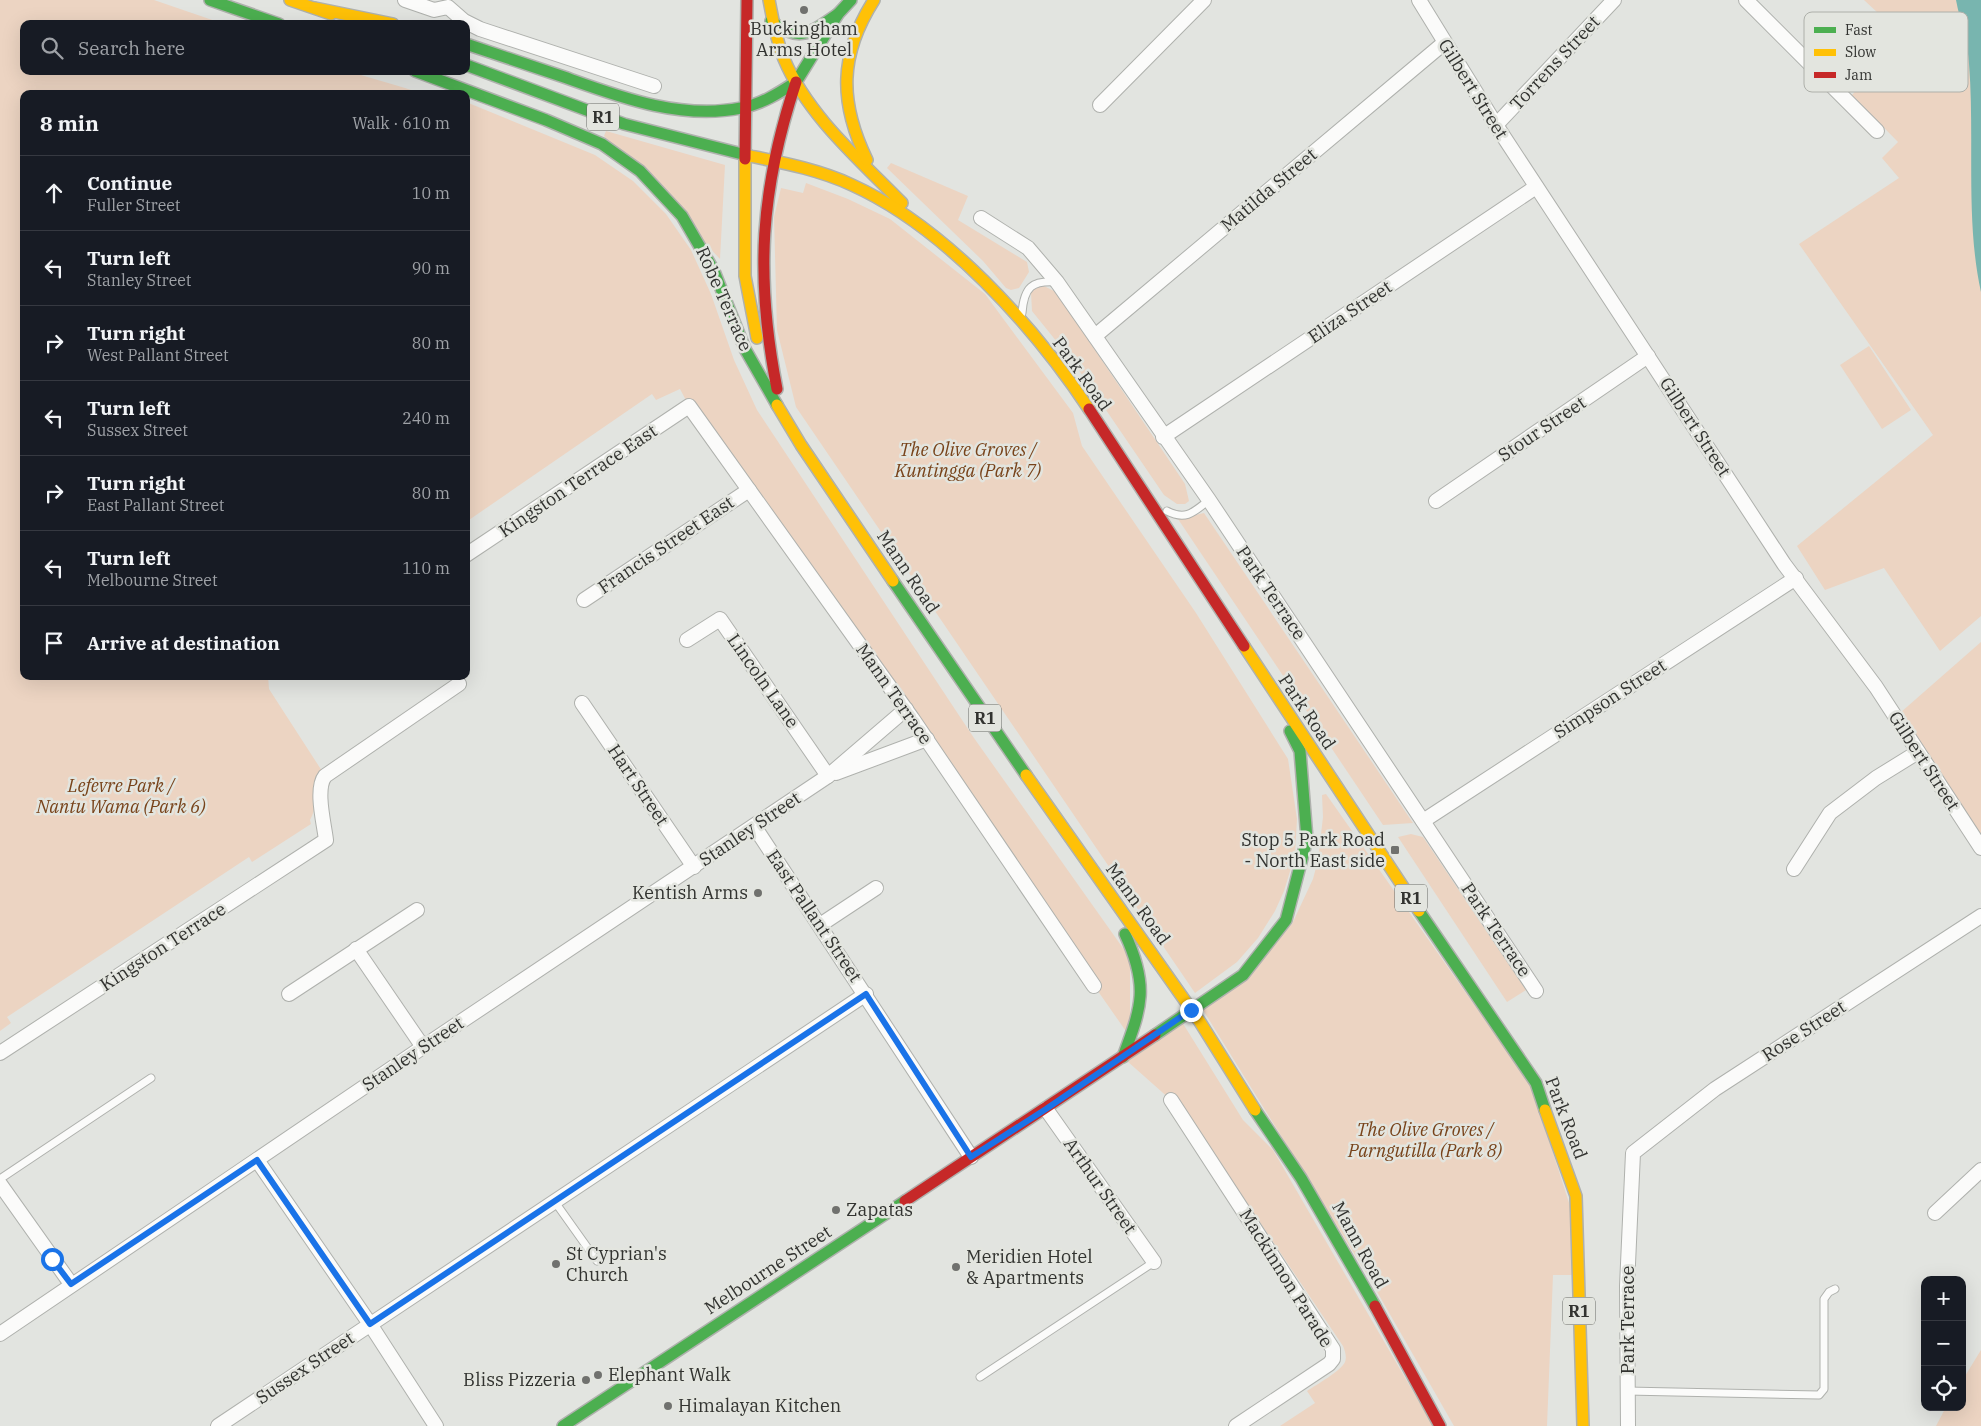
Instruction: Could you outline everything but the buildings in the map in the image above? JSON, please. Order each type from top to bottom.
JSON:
[{"type":"main road","points":[[210,0],[268,20]]},
{"type":"main road","points":[[282,0],[300,16]]},
{"type":"main road","points":[[290,0],[347,20]]},
{"type":"main road","points":[[747,0],[744,109],[745,291],[754,330],[784,416]]},
{"type":"main road","points":[[769,0],[771,20],[780,50],[796,82],[836,135],[930,232]]},
{"type":"main road","points":[[784,416],[770,356],[764,308],[765,216],[772,160],[796,82],[838,14],[851,0]]},
{"type":"main road","points":[[874,0],[852,40],[844,85],[851,127],[875,174]]},
{"type":"main road","points":[[315,8],[374,20]]},
{"type":"main road","points":[[771,20],[788,34],[799,36],[838,14]]},
{"type":"main road","points":[[470,45],[659,107],[703,112],[744,109],[769,100],[796,82]]},
{"type":"main road","name":"R1","points":[[470,66],[624,124],[744,155],[772,160]]},
{"type":"main road","name":"Robe Terrace","points":[[426,75],[465,90]]},
{"type":"main road","name":"Robe Terrace","points":[[470,92],[586,136],[618,154],[646,176],[682,216],[706,253],[745,348],[784,416]]},
{"type":"main road","name":"Park Road","points":[[772,160],[800,167],[850,184],[892,206],[930,232],[993,290],[1027,329],[1068,379],[1259,672],[1536,1083],[1576,1196],[1583,1426]]},
{"type":"main road","name":"Mann Road","points":[[784,416],[801,445],[976,704],[1191,1010],[1301,1178],[1348,1256],[1440,1426]]},
{"type":"main road","name":"Melbourne Street","points":[[566,1425],[1046,1109],[1243,976],[1286,920],[1307,839],[1300,751],[1259,672]]},
{"type":"main road","points":[[1087,863],[1137,958],[1142,984],[1140,1010],[1122,1057]]},
{"type":"street","points":[[405,0],[434,10],[451,3],[464,20]]},
{"type":"street","points":[[1100,105],[1204,0]]},
{"type":"street","name":"Gilbert Street","points":[[1418,0],[1496,126],[1784,564],[1876,687],[1981,848]]},
{"type":"street","name":"Torrens Street","points":[[1496,126],[1614,0]]},
{"type":"street","points":[[1746,0],[1804,58]]},
{"type":"street","points":[[470,23],[480,29],[654,86]]},
{"type":"street","name":"Matilda Street","points":[[1095,336],[1444,43]]},
{"type":"street","points":[[1839,92],[1877,130]]},
{"type":"street","name":"Eliza Street","points":[[1163,437],[1536,187]]},
{"type":"street","name":"Park Terrace","points":[[981,218],[1028,248],[1058,282],[1163,437],[1209,500],[1536,991]]},
{"type":"street","name":"Stour Street","points":[[1436,501],[1648,356]]},
{"type":"street","name":"Mann Terrace","points":[[689,406],[927,739],[1094,986]]},
{"type":"street","name":"Kingston Terrace East","points":[[470,552],[689,406]]},
{"type":"street","name":"Francis Street East","points":[[584,600],[749,490]]},
{"type":"street","name":"Simpson Street","points":[[1423,821],[1796,578]]},
{"type":"street","name":"Lincoln Lane","points":[[686,640],[720,619],[828,776]]},
{"type":"street","name":"Kingston Terrace","points":[[0,1053],[326,840],[319,790],[325,776],[459,684]]},
{"type":"street","name":"Hart Street","points":[[582,703],[694,867]]},
{"type":"street","name":"Stanley Street","points":[[0,1334],[71,1284],[828,776],[906,709]]},
{"type":"street","name":"Stanley Street","points":[[828,776],[927,739]]},
{"type":"street","points":[[1794,869],[1830,813],[1876,778],[1918,752]]},
{"type":"street","name":"East Pallant Street","points":[[754,826],[866,994],[971,1157]]},
{"type":"street","points":[[820,925],[876,888]]},
{"type":"street","points":[[289,994],[417,910]]},
{"type":"street","name":"Rose Street","points":[[1633,1153],[1715,1089],[1981,916]]},
{"type":"street","points":[[356,949],[423,1047]]},
{"type":"street","name":"Sussex Street","points":[[218,1426],[866,994]]},
{"type":"street","name":"Mackinnon Parade","points":[[1171,1100],[1333,1348],[1332,1359],[1329,1364],[1236,1426]]},
{"type":"street","name":"Arthur Street","points":[[1046,1109],[1154,1262]]},
{"type":"street","name":"Park Terrace","points":[[1628,1426],[1626,1286],[1633,1153]]},
{"type":"street","points":[[257,1160],[370,1324],[436,1426]]},
{"type":"street","points":[[1935,1213],[1981,1170]]},
{"type":"street","points":[[1,1186],[71,1284]]},
{"type":"lane","points":[[1027,329],[1022,312],[1024,297],[1031,286],[1041,281],[1058,282]]},
{"type":"lane","points":[[1141,491],[1168,512],[1180,517],[1191,515],[1209,500]]},
{"type":"lane","points":[[1,1186],[151,1078]]},
{"type":"lane","points":[[555,1202],[597,1261]]},
{"type":"lane","points":[[980,1377],[1154,1262]]},
{"type":"lane","points":[[1628,1390],[1819,1395],[1824,1389],[1824,1299],[1828,1292],[1834,1289]]},
{"type":"green space","name":"Lefevre Park / Nantu Wama (Park 6)","points":[[0,0],[154,0],[212,20],[20,20],[20,75],[361,75],[410,90],[20,90],[20,680],[268,680],[269,689],[322,771],[314,784],[314,807],[310,820],[311,824],[252,862],[249,857],[7,1017],[11,1023],[0,1031]]},
{"type":"green space","points":[[1864,0],[1981,0],[1981,616],[1940,651],[1884,568],[1825,590],[1797,546],[1933,435],[1799,244],[1899,178],[1882,158],[1898,142],[1852,95],[1855,92],[1968,92],[1968,12],[1877,12]]},
{"type":"green space","points":[[470,104],[595,155],[633,181],[666,214],[691,250],[711,294],[734,360],[757,410],[974,738],[1130,958],[1130,1037],[689,406],[680,389],[656,400],[652,394],[470,519]]},
{"type":"green space","points":[[606,131],[725,165],[720,259],[604,136]]},
{"type":"green space","points":[[891,163],[968,196],[958,220],[1027,262],[1029,272],[1019,288],[1011,290],[1006,288],[983,261],[887,168]]},
{"type":"green space","name":"The Olive Groves / Kuntingga (Park 7)","points":[[806,183],[848,199],[890,219],[985,294],[1073,413],[1082,446],[1196,613],[1288,759],[1297,819],[1295,855],[1284,891],[1275,911],[1258,938],[1237,962],[1195,993],[796,407],[777,330],[774,217],[781,188],[803,193]]},
{"type":"green space","points":[[1044,286],[1056,292],[1185,484],[1189,501],[1185,504],[1177,504],[1164,495],[1074,363],[1032,311],[1031,293],[1036,287]]},
{"type":"green space","points":[[1869,346],[1911,410],[1882,429],[1840,365]]},
{"type":"green space","points":[[1204,513],[1413,823],[1383,825],[1178,519]]},
{"type":"green space","points":[[1981,642],[1981,835],[1900,713]]},
{"type":"green space","name":"The Olive Groves / Parngutilla (Park 8)","points":[[1326,794],[1532,1087],[1570,1206],[1574,1275],[1553,1275],[1547,1426],[1454,1426],[1368,1276],[1203,1010],[1292,924],[1313,879],[1318,860],[1323,817],[1322,795]]},
{"type":"green space","points":[[1411,834],[1423,837],[1526,990],[1507,1002],[1398,837]]},
{"type":"green space","points":[[1182,1022],[1243,1120],[1273,1150],[1433,1426],[1280,1426],[1315,1403],[1307,1391],[1343,1366],[1346,1356],[1343,1346],[1180,1103],[1171,1100],[1127,1061]]},
{"type":"green space","points":[[1981,1350],[1981,1426],[1936,1426],[1944,1411],[1966,1411],[1966,1374]]},
{"type":"water","points":[[1956,0],[1981,0],[1981,292],[1973,236],[1968,12],[1959,12]]},
{"type":"traffic: fast","points":[[210,0],[268,20]]},
{"type":"traffic: fast","points":[[796,82],[838,14],[851,0]]},
{"type":"traffic: fast","points":[[771,21],[781,28],[798,34],[813,30],[838,14]]},
{"type":"traffic: fast","points":[[470,45],[629,99],[673,109],[718,111],[741,108],[763,101],[796,82]]},
{"type":"traffic: fast","points":[[470,66],[624,124],[750,156]]},
{"type":"traffic: fast","points":[[426,75],[466,90]]},
{"type":"traffic: fast","points":[[470,92],[546,120],[602,144],[640,171],[682,216],[714,271],[745,349],[777,405]]},
{"type":"traffic: fast","points":[[893,581],[1026,775]]},
{"type":"traffic: fast","points":[[1155,1035],[1243,975],[1286,920],[1307,839],[1300,751],[1290,731]]},
{"type":"traffic: fast","points":[[1419,911],[1536,1083],[1545,1110]]},
{"type":"traffic: fast","points":[[1123,1057],[1135,1024],[1140,996],[1137,968],[1133,952],[1125,934]]},
{"type":"traffic: fast","points":[[1255,1110],[1301,1178],[1375,1306]]},
{"type":"traffic: fast","points":[[563,1426],[905,1201]]},
{"type":"traffic: slow","points":[[290,0],[331,14]]},
{"type":"traffic: slow","points":[[769,0],[781,52],[794,80],[807,100],[836,136],[902,203]]},
{"type":"traffic: slow","points":[[867,160],[851,118],[847,79],[854,40],[874,0]]},
{"type":"traffic: slow","points":[[315,8],[374,20]]},
{"type":"traffic: slow","points":[[750,156],[802,168],[840,180],[887,203],[920,226],[953,252],[1014,312],[1067,377],[1089,409]]},
{"type":"traffic: slow","points":[[745,159],[745,276],[757,338]]},
{"type":"traffic: slow","points":[[777,405],[801,445],[893,581]]},
{"type":"traffic: slow","points":[[1244,646],[1419,911]]},
{"type":"traffic: slow","points":[[1026,775],[1200,1022],[1255,1110]]},
{"type":"traffic: slow","points":[[1545,1110],[1576,1196],[1583,1426]]},
{"type":"traffic: jam","points":[[745,159],[747,0]]},
{"type":"traffic: jam","points":[[777,389],[766,309],[765,234],[768,197],[775,160],[796,82]]},
{"type":"traffic: jam","points":[[1089,409],[1244,646]]},
{"type":"traffic: jam","points":[[905,1201],[1155,1035]]},
{"type":"traffic: jam","points":[[1375,1306],[1440,1426]]},
{"type":"place","name":"Buckingham Arms Hotel","points":[[804,10]]},
{"type":"place","name":"Stop 5 Park Road - North East side","points":[[1395,850]]},
{"type":"place","name":"Kentish Arms","points":[[758,893]]},
{"type":"place","name":"Zapatas","points":[[836,1210]]},
{"type":"place","name":"St Cyprian's Church","points":[[556,1264]]},
{"type":"place","name":"Meridien Hotel & Apartments","points":[[956,1267]]},
{"type":"place","name":"Elephant Walk","points":[[598,1375]]},
{"type":"place","name":"Bliss Pizzeria","points":[[586,1380]]},
{"type":"place","name":"Himalayan Kitchen","points":[[668,1406]]},
{"type":"route","points":[[52,1259],[71,1284],[257,1160],[370,1324],[866,994],[971,1157],[1046,1109],[1191,1010]]}]
